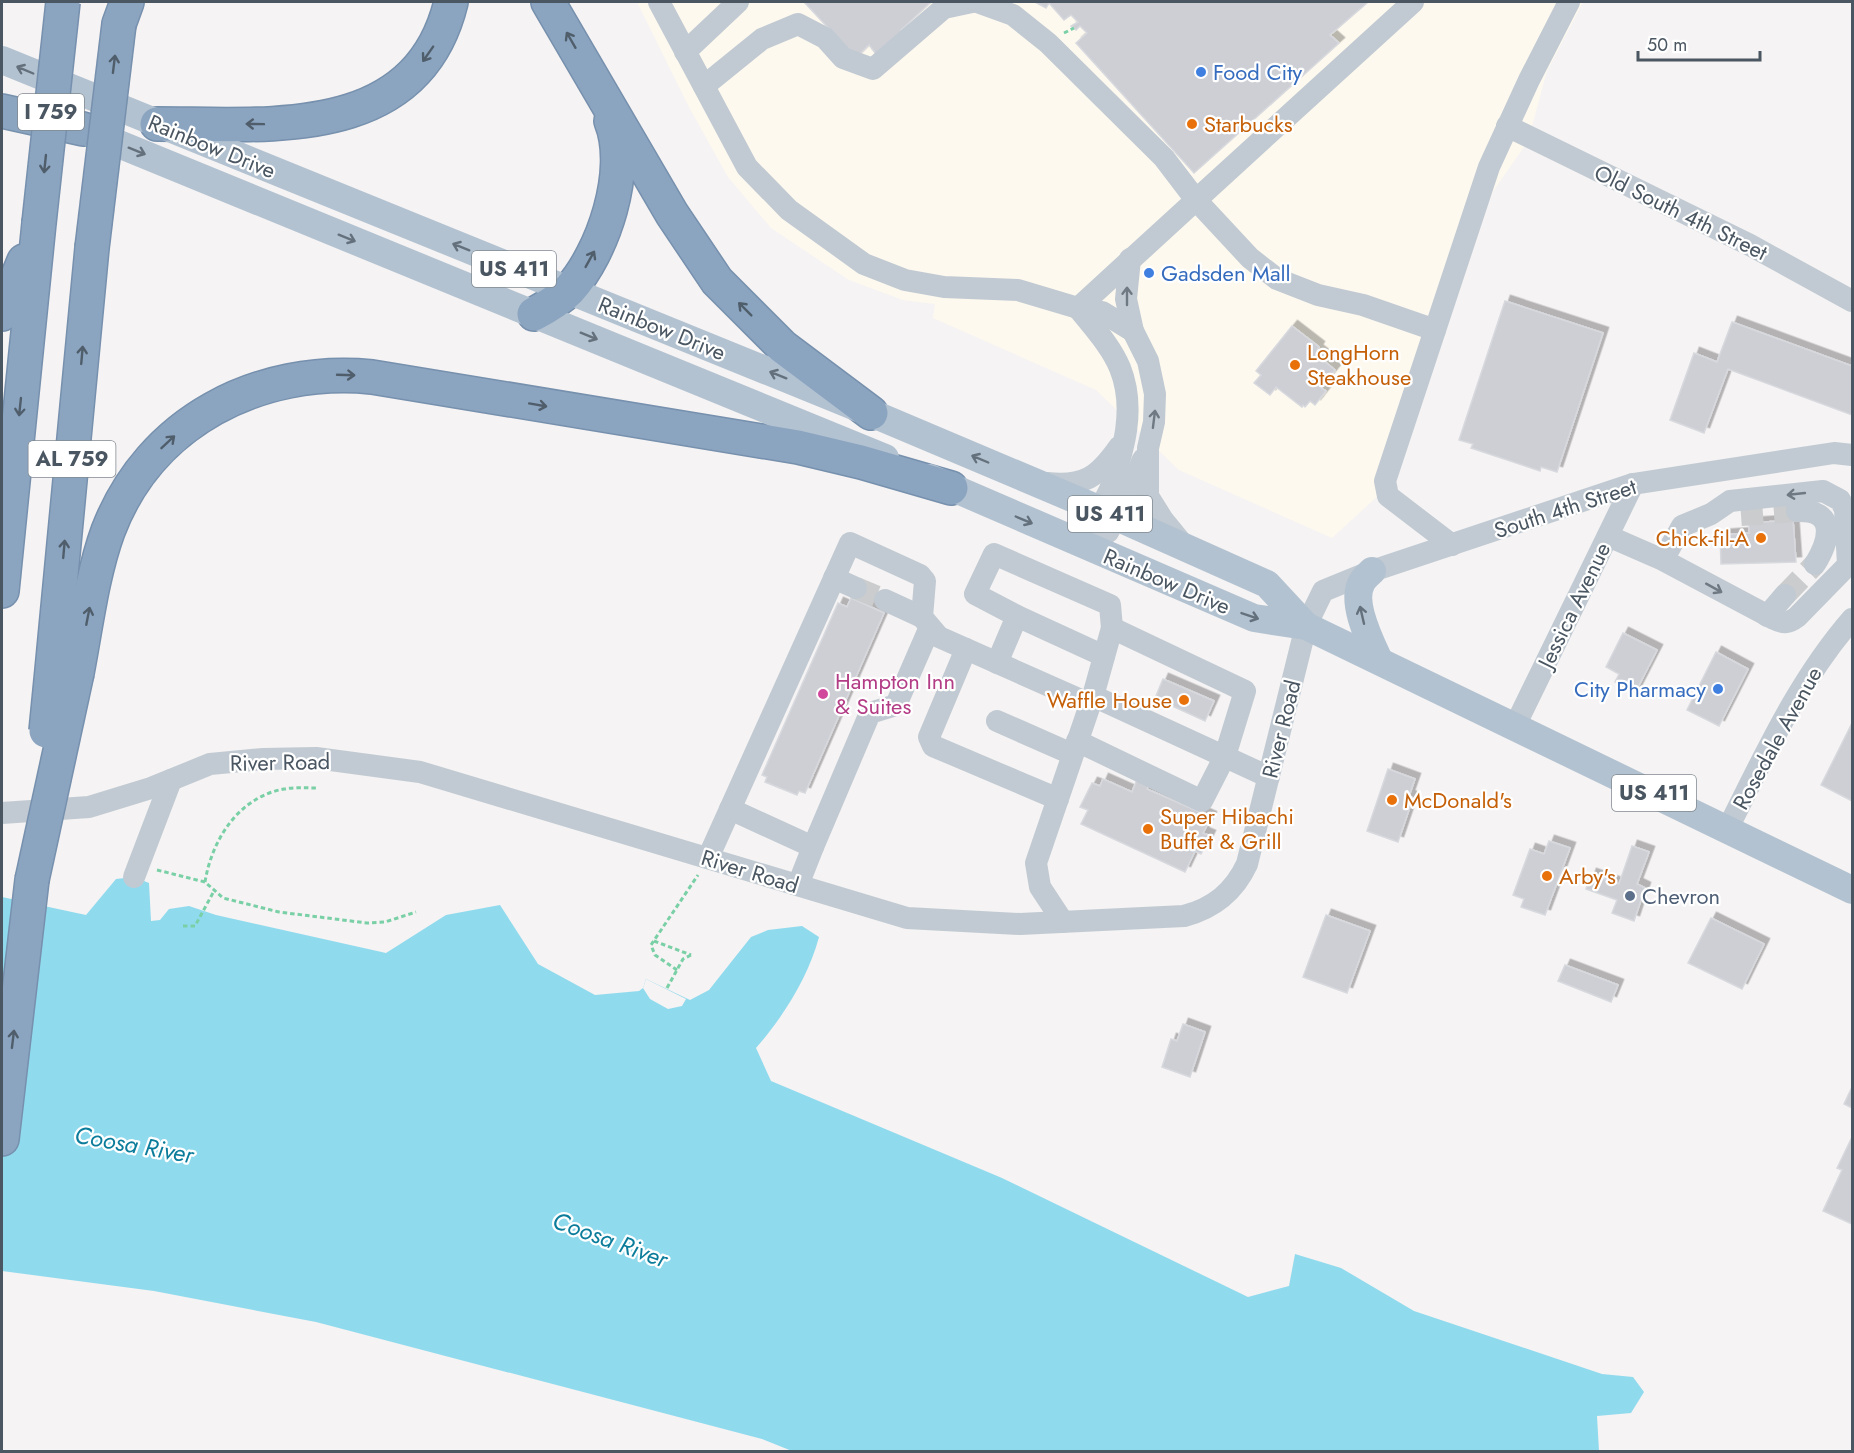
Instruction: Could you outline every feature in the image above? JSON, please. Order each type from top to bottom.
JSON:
[{"type":"highway","name":"I 759","points":[[39,223],[63,2]]},
{"type":"highway","points":[[157,124],[290,123],[324,118],[371,105],[400,85],[425,60],[442,29],[451,2]]},
{"type":"highway","points":[[549,2],[672,214],[717,281],[783,347],[871,412]]},
{"type":"highway","name":"AL 759","points":[[65,672],[92,248],[122,9]]},
{"type":"highway","points":[[534,314],[547,308],[568,291],[585,267],[601,237],[612,200],[616,134],[596,82]]},
{"type":"highway","points":[[2,111],[83,129]]},
{"type":"highway","points":[[2,314],[39,223]]},
{"type":"highway","name":"AL 759","points":[[2,591],[39,223]]},
{"type":"highway","points":[[2,1139],[32,880],[65,672],[109,528],[132,486],[162,448],[199,417],[241,394],[288,380],[334,375],[372,377],[798,447],[861,462],[951,488]]},
{"type":"main road","name":"Rainbow Drive","points":[[2,60],[871,412],[1109,513],[1267,584],[1306,626]]},
{"type":"main road","name":"Rainbow Drive","points":[[2,95],[859,446],[1254,618],[1306,626],[1727,830],[1848,886]]},
{"type":"main road","points":[[1372,571],[1362,581],[1359,603],[1366,632],[1379,660]]},
{"type":"street","points":[[658,2],[747,167],[789,210],[864,264],[905,280],[944,288],[1018,290],[1078,308],[1101,312],[1133,331]]},
{"type":"street","points":[[685,52],[738,2]]},
{"type":"street","points":[[704,86],[762,39],[798,24],[825,38],[843,58],[873,69],[944,8],[972,2]]},
{"type":"street","points":[[977,2],[1012,15],[1048,43],[1164,158],[1196,200],[1250,258],[1277,279],[1318,295],[1363,304],[1435,330]]},
{"type":"street","points":[[1078,308],[1413,2]]},
{"type":"street","points":[[1452,545],[1388,496],[1385,481],[1489,167],[1569,2]]},
{"type":"street","name":"Old South 4th Street","points":[[1507,126],[1750,245],[1852,301]]},
{"type":"street","points":[[1130,259],[1126,299],[1133,331],[1148,361],[1154,386],[1154,422],[1148,448],[1148,496],[1163,520],[1186,548]]},
{"type":"street","points":[[1078,308],[1105,342],[1120,367],[1128,395],[1125,439],[1109,513],[1096,551]]},
{"type":"street","points":[[1034,482],[1078,484],[1091,478],[1106,465],[1125,439]]},
{"type":"street","points":[[1109,513],[1148,448]]},
{"type":"street","name":"South 4th Street","points":[[1306,626],[1323,591],[1372,571],[1633,484],[1834,453],[1852,455]]},
{"type":"street","points":[[1820,455],[1823,491]]},
{"type":"street","name":"Jessica Avenue","points":[[1515,726],[1633,484]]},
{"type":"street","points":[[1608,536],[1663,560],[1767,616],[1782,623],[1789,623],[1847,574],[1845,509],[1840,500],[1823,491],[1730,501],[1711,514],[1682,526],[1663,560]]},
{"type":"street","points":[[1797,511],[1809,510],[1824,519],[1827,528],[1824,549],[1815,564]]},
{"type":"street","points":[[1711,514],[1741,515]]},
{"type":"street","points":[[708,858],[850,543],[920,575],[925,581],[926,622],[896,705],[870,713],[798,885]]},
{"type":"street","points":[[1063,922],[1040,887],[1036,863],[1104,656],[1112,628],[1110,605],[994,554],[975,594],[1104,656]]},
{"type":"street","points":[[834,578],[856,588]]},
{"type":"street","points":[[1767,616],[1785,595]]},
{"type":"street","points":[[885,600],[926,622],[939,638],[1225,756],[1269,777]]},
{"type":"street","points":[[997,663],[1017,616]]},
{"type":"street","name":"Rosedale Avenue","points":[[1727,830],[1793,702],[1820,660],[1852,619]]},
{"type":"street","name":"River Road","points":[[2,813],[88,807],[171,780],[210,764],[263,759],[316,758],[420,772],[907,918],[1020,924],[1184,916],[1207,909],[1217,903],[1235,886],[1248,864],[1306,626]]},
{"type":"street","points":[[997,721],[1075,748],[1202,801],[1225,756],[1245,691],[1112,628]]},
{"type":"street","points":[[966,650],[929,737],[933,746],[1058,799]]},
{"type":"street","points":[[134,877],[171,780]]},
{"type":"street","points":[[730,809],[813,847]]},
{"type":"path","points":[[1062,34],[1074,28]]},
{"type":"path","points":[[205,882],[208,866],[226,828],[238,811],[255,799],[274,791],[286,788],[317,788]]},
{"type":"path","points":[[677,970],[655,956],[651,945],[708,858]]},
{"type":"path","points":[[162,871],[205,882],[229,900],[279,912],[367,923],[385,922],[416,912]]},
{"type":"path","points":[[183,926],[195,926],[214,890]]},
{"type":"path","points":[[654,941],[691,955],[683,959],[667,988]]},
{"type":"shaded area","name":"Gadsden Mall","points":[[637,2],[1583,2],[1547,71],[1528,141],[1494,190],[1477,225],[1393,482],[1332,538],[1179,470],[1096,390],[933,318],[935,304],[903,300],[849,280],[771,228],[728,177],[689,107]]},
{"type":"water","name":"Coosa River","points":[[134,877],[149,883],[151,921],[160,920],[169,909],[189,906],[216,915],[386,953],[446,915],[500,905],[538,964],[595,995],[639,991],[643,988],[646,979],[690,1000],[709,990],[751,937],[768,930],[802,926],[819,937],[814,952],[794,996],[756,1048],[771,1081],[1002,1178],[1248,1297],[1289,1286],[1295,1254],[1341,1268],[1414,1311],[1602,1374],[1633,1377],[1644,1392],[1631,1413],[1597,1416],[1599,1451],[792,1451],[762,1439],[316,1322],[154,1291],[2,1271],[2,897],[86,915],[116,879]]},
{"type":"pier","points":[[646,979],[686,999],[682,1006],[668,1009],[650,999],[643,988]]},
{"type":"building","points":[[804,2],[931,2],[901,30],[904,33],[879,58],[869,45],[856,58]]},
{"type":"building","points":[[1035,2],[1368,2],[1330,35],[1339,43],[1194,173],[1076,43],[1087,33],[1080,26],[1076,30],[1071,26],[1078,22],[1071,15],[1064,20],[1049,3],[1046,8]]},
{"type":"building","points":[[1505,301],[1603,333],[1557,472],[1541,467],[1540,471],[1471,448],[1473,444],[1459,440]]},
{"type":"building","points":[[1732,322],[1852,366],[1852,415],[1728,369],[1704,433],[1670,420],[1694,353],[1717,362]]},
{"type":"building","name":"LongHorn Steakhouse","points":[[1292,326],[1319,347],[1317,350],[1326,357],[1323,360],[1335,370],[1321,388],[1326,391],[1315,405],[1310,401],[1302,407],[1276,387],[1270,395],[1254,383],[1261,375],[1256,371]]},
{"type":"building","points":[[1793,520],[1796,562],[1721,564],[1720,535],[1749,533],[1749,523]]},
{"type":"building","name":"Hampton Inn & Suites","points":[[851,598],[884,613],[805,793],[799,791],[797,795],[765,782],[767,777],[762,775],[838,603],[847,607]]},
{"type":"building","points":[[1623,633],[1657,650],[1635,693],[1615,682],[1619,674],[1606,667]]},
{"type":"building","name":"City Pharmacy","points":[[1716,652],[1748,669],[1719,726],[1687,710]]},
{"type":"building","name":"Waffle House","points":[[1163,679],[1214,701],[1205,721],[1155,698]]},
{"type":"building","points":[[1852,723],[1852,801],[1821,785]]},
{"type":"building","points":[[1388,769],[1415,779],[1409,796],[1413,798],[1398,842],[1367,831]]},
{"type":"building","name":"Super Hibachi Buffet & Grill","points":[[1138,777],[1149,783],[1147,789],[1211,817],[1203,833],[1210,836],[1201,854],[1195,851],[1185,872],[1081,824],[1088,810],[1080,807],[1092,783],[1100,786],[1103,779],[1132,792]]},
{"type":"building","points":[[1549,841],[1570,848],[1545,915],[1521,907],[1524,899],[1513,895],[1530,849],[1544,854]]},
{"type":"building","points":[[1632,846],[1649,852],[1637,884],[1645,888],[1634,921],[1612,913],[1617,900],[1586,889],[1591,874],[1619,884]]},
{"type":"building","points":[[1326,915],[1370,931],[1347,993],[1303,977]]},
{"type":"building","points":[[1711,918],[1764,944],[1742,989],[1688,963]]},
{"type":"building","points":[[1565,965],[1618,985],[1611,1002],[1558,981]]},
{"type":"building","points":[[1183,1024],[1205,1032],[1190,1077],[1162,1067],[1171,1039],[1177,1041]]},
{"type":"building","points":[[1852,1087],[1852,1108],[1844,1104]]},
{"type":"building","points":[[1852,1137],[1852,1224],[1823,1211],[1842,1170],[1837,1168]]},
{"type":"tunnel","points":[[1741,515],[1797,511]]},
{"type":"tunnel","points":[[1785,595],[1815,564]]},
{"type":"tunnel","points":[[856,588],[885,600]]},
{"type":"place","name":"Food City","points":[[1201,72]]},
{"type":"place","name":"Starbucks","points":[[1192,124]]},
{"type":"place","name":"Gadsden Mall","points":[[1149,273]]},
{"type":"place","name":"LongHorn Steakhouse","points":[[1295,365]]},
{"type":"place","name":"Chick-fil-A","points":[[1761,538]]},
{"type":"place","name":"City Pharmacy","points":[[1718,689]]},
{"type":"place","name":"Hampton Inn & Suites","points":[[823,694]]},
{"type":"place","name":"Waffle House","points":[[1184,700]]},
{"type":"place","name":"McDonald's","points":[[1392,800]]},
{"type":"place","name":"Super Hibachi Buffet & Grill","points":[[1148,829]]},
{"type":"place","name":"Arby's","points":[[1547,876]]},
{"type":"place","name":"Chevron","points":[[1630,896]]}]
